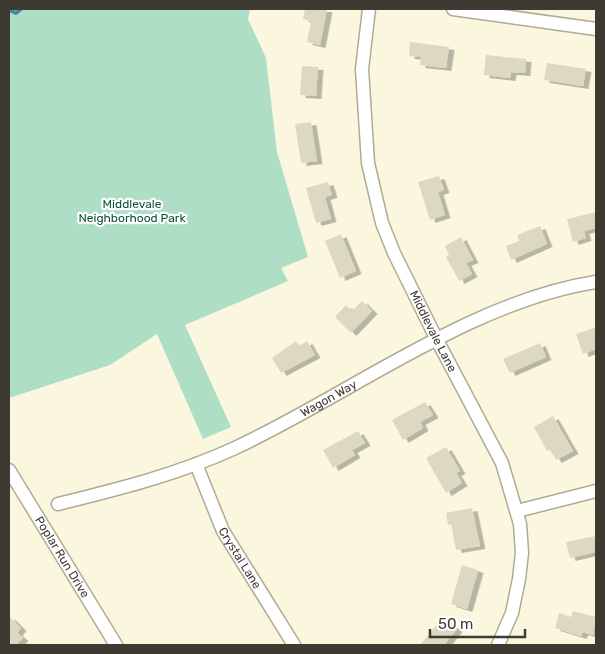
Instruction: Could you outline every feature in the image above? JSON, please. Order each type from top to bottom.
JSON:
[{"type":"street","name":"Middlevale Lane","points":[[369,9],[362,69],[368,163],[382,223],[437,340],[502,463],[520,524],[522,553],[519,579],[512,613],[502,644]]},
{"type":"street","points":[[453,9],[596,29]]},
{"type":"street","name":"Wagon Way","points":[[58,504],[152,481],[236,448],[437,340],[503,309],[576,285],[596,282]]},
{"type":"street","name":"Crystal Lane","points":[[196,464],[223,531],[294,645]]},
{"type":"street","name":"Poplar Run Drive","points":[[9,470],[116,645]]},
{"type":"street","points":[[517,511],[596,491]]},
{"type":"green space","name":"Middlevale Neighborhood Park","points":[[9,9],[250,9],[248,19],[266,58],[277,152],[308,257],[281,268],[288,281],[185,325],[231,427],[203,439],[157,334],[110,365],[9,398]]},
{"type":"building","points":[[305,9],[327,9],[320,45],[307,42],[311,21],[303,19]]},
{"type":"building","points":[[410,42],[449,47],[446,68],[420,65],[421,57],[409,56]]},
{"type":"building","points":[[486,55],[526,59],[525,73],[511,72],[510,78],[484,75]]},
{"type":"building","points":[[547,63],[586,69],[583,86],[544,80]]},
{"type":"building","points":[[302,66],[318,67],[316,96],[300,95]]},
{"type":"building","points":[[311,122],[317,161],[301,163],[295,124]]},
{"type":"building","points":[[439,176],[444,190],[438,192],[445,215],[430,220],[418,182]]},
{"type":"building","points":[[328,182],[332,195],[325,197],[331,219],[316,223],[306,188]]},
{"type":"building","points":[[596,212],[596,228],[584,231],[586,238],[573,242],[567,219]]},
{"type":"building","points":[[540,226],[547,244],[511,260],[506,246],[519,241],[517,235]]},
{"type":"building","points":[[341,234],[356,271],[340,278],[325,241]]},
{"type":"building","points":[[461,237],[473,260],[466,263],[472,274],[459,281],[446,257],[449,255],[445,246]]},
{"type":"building","points":[[362,301],[372,311],[351,333],[335,317],[346,305],[352,311]]},
{"type":"building","points":[[596,327],[596,349],[583,354],[576,334]]},
{"type":"building","points":[[296,341],[299,346],[307,341],[315,355],[281,373],[272,358]]},
{"type":"building","points":[[540,343],[546,357],[510,373],[503,359]]},
{"type":"building","points":[[425,402],[433,415],[420,422],[423,428],[403,440],[392,420]]},
{"type":"building","points":[[553,416],[573,451],[556,460],[550,449],[547,451],[534,427]]},
{"type":"building","points":[[358,431],[365,443],[352,450],[355,455],[333,468],[323,450]]},
{"type":"building","points":[[446,447],[460,471],[456,473],[462,483],[446,493],[426,458]]},
{"type":"building","points":[[472,508],[480,546],[456,550],[451,524],[448,525],[446,513]]},
{"type":"building","points":[[596,536],[596,552],[570,558],[566,542]]},
{"type":"building","points":[[462,565],[478,570],[467,609],[451,604]]},
{"type":"building","points":[[573,611],[596,617],[593,635],[583,632],[581,636],[555,628],[559,613],[571,617]]},
{"type":"building","points":[[9,616],[21,628],[17,633],[23,638],[16,645],[9,645]]},
{"type":"building","points":[[443,617],[457,629],[444,645],[420,645]]},
{"type":"waterway","points":[[9,10],[16,13],[21,9]]}]
